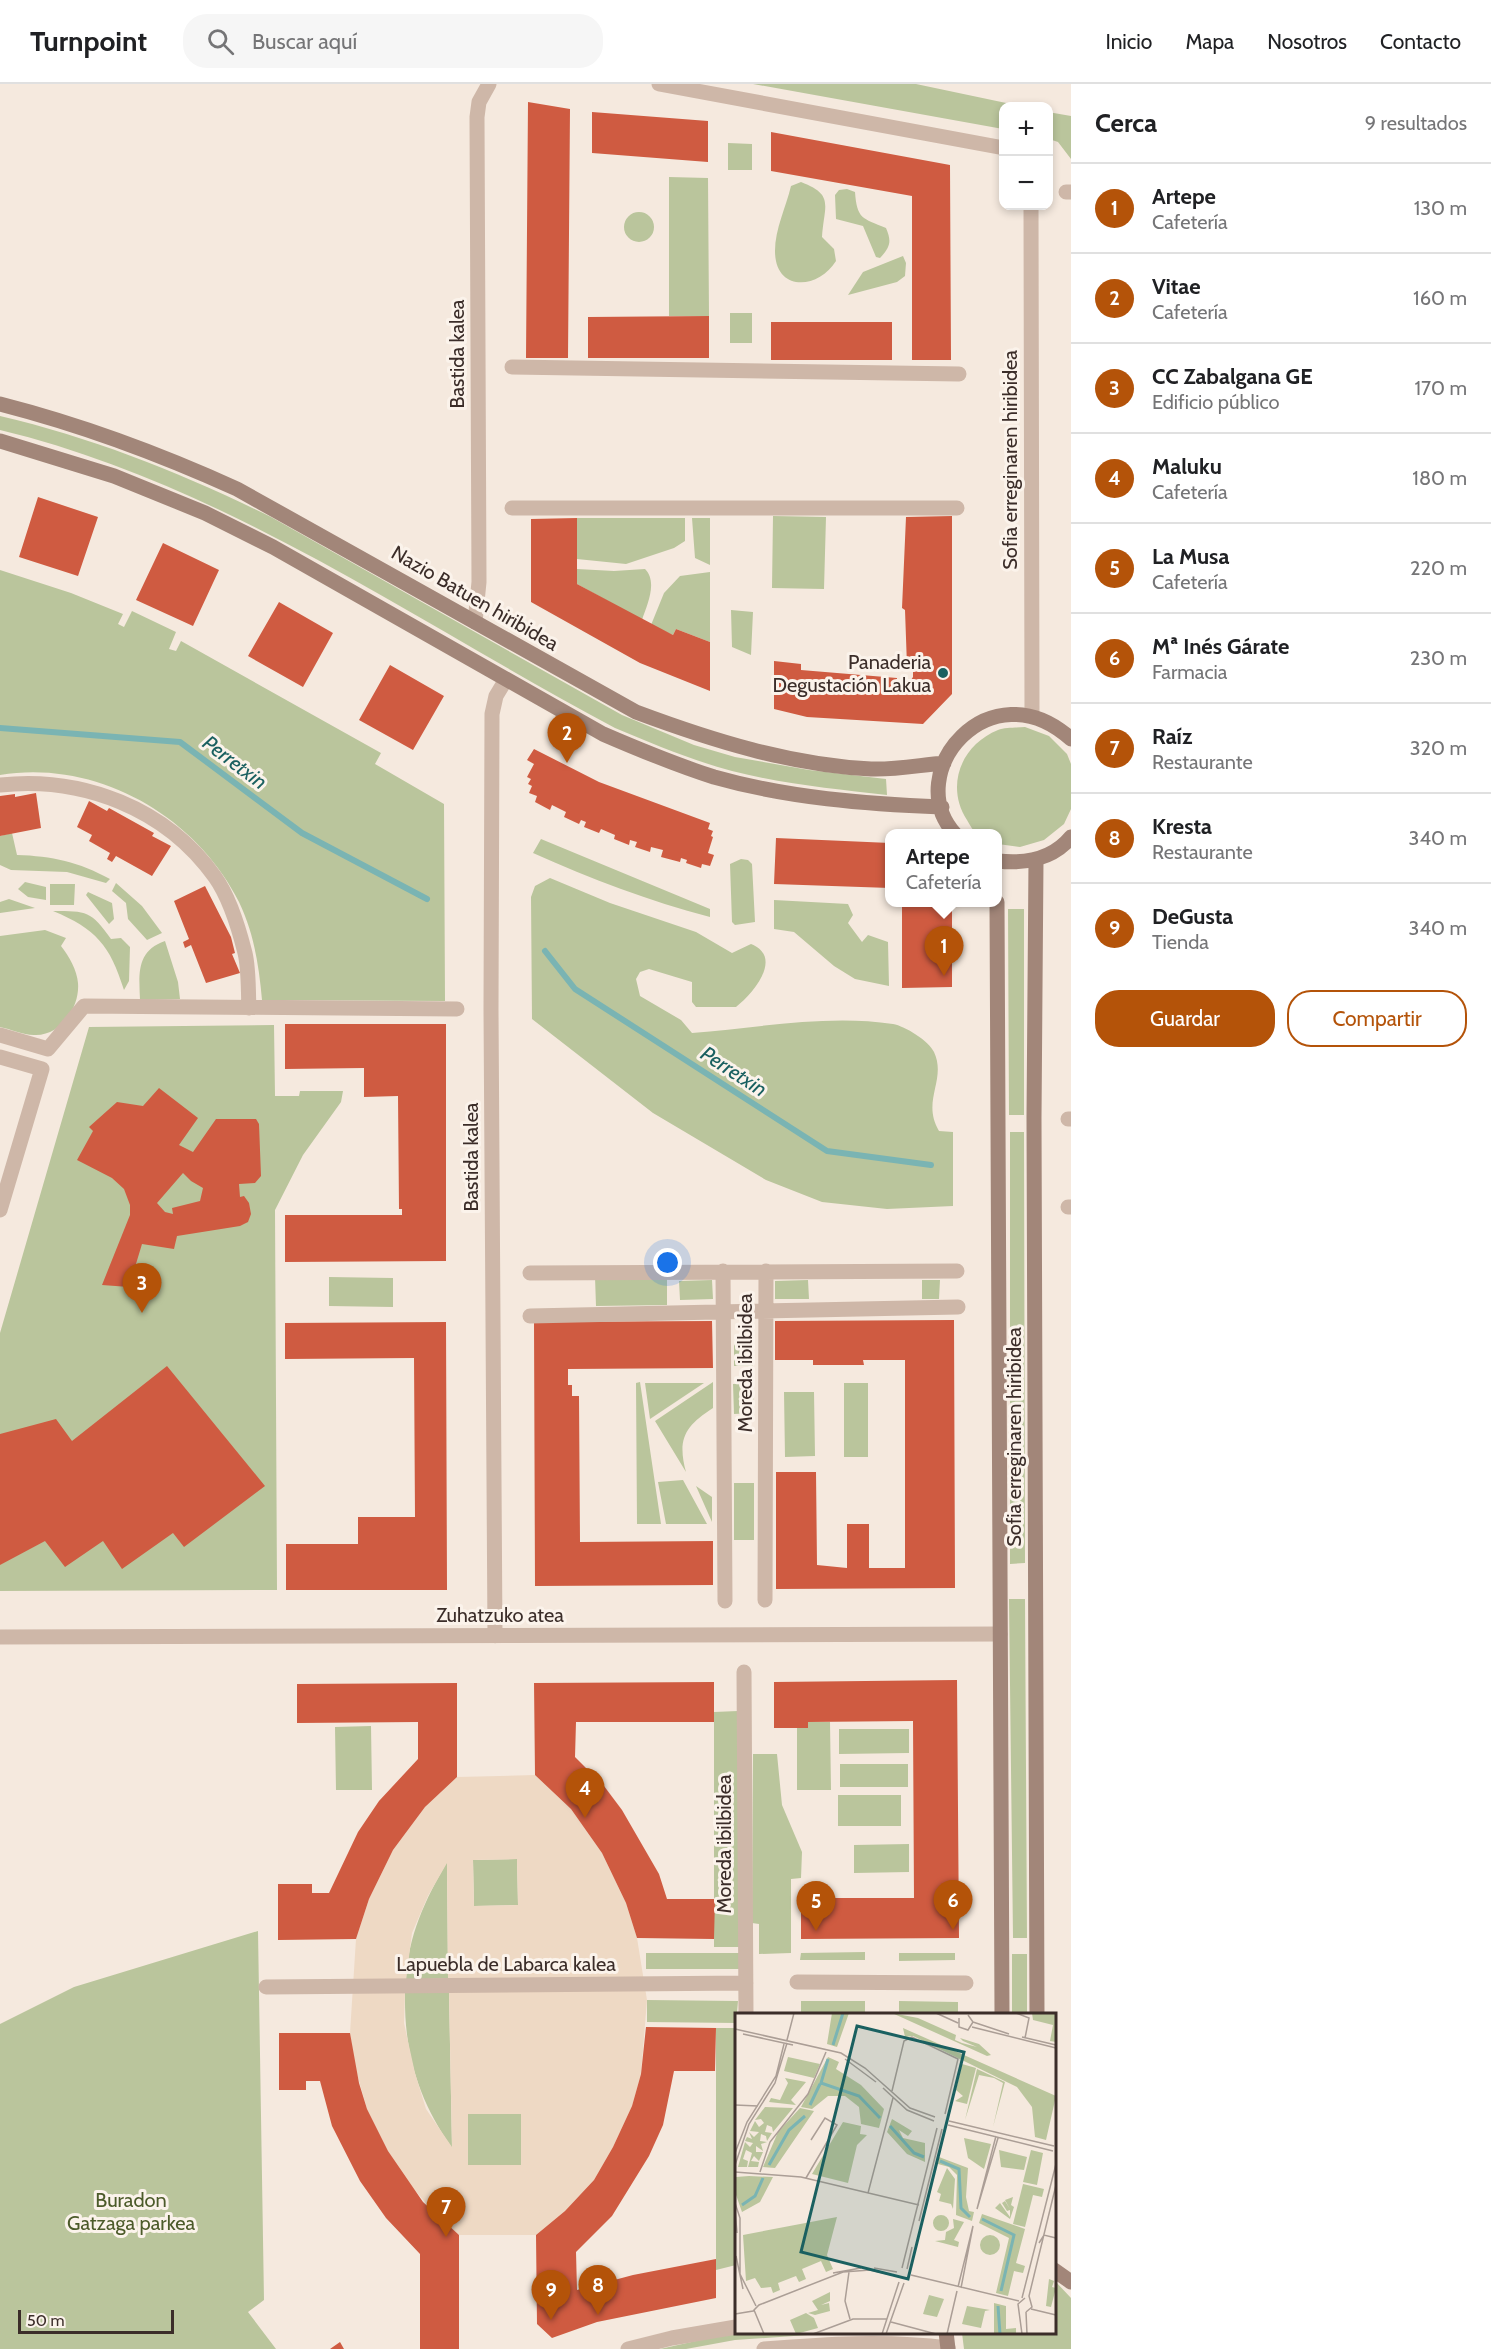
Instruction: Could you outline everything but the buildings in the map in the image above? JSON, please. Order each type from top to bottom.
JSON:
[{"type":"main road","name":"Nazio Batuen hiribidea","points":[[0,404],[112,438],[174,461],[237,489],[636,712],[691,732],[768,753],[870,769],[944,763]]},
{"type":"main road","points":[[0,441],[114,476],[205,513],[273,547],[505,681],[603,734],[661,759],[717,777],[819,799],[942,807]]},
{"type":"main road","points":[[953,829],[942,807],[940,777],[954,744],[962,736],[989,718],[1010,713],[1032,715],[1055,725],[1071,739]]},
{"type":"main road","points":[[1002,861],[1015,863],[1036,860],[1053,852],[1071,837]]},
{"type":"main road","name":"Sofia erreginaren hiribidea","points":[[1036,860],[1034,1125],[1037,2013]]},
{"type":"main road","name":"Sofia erreginaren hiribidea","points":[[997,907],[1002,2013]]},
{"type":"main road","points":[[1056,2271],[1071,2282]]},
{"type":"main road","points":[[946,2334],[948,2349]]},
{"type":"street","points":[[659,84],[999,147]]},
{"type":"street","name":"Bastida kalea","points":[[476,622],[478,582],[477,117],[479,102],[488,86]]},
{"type":"street","name":"Sofia erreginaren hiribidea","points":[[1030,210],[1032,715]]},
{"type":"street","points":[[512,367],[959,374]]},
{"type":"street","points":[[512,508],[957,508]]},
{"type":"street","name":"Bastida kalea","points":[[495,1636],[491,1021],[492,714],[496,696],[505,681]]},
{"type":"street","points":[[0,785],[58,783],[106,795],[148,814],[184,844],[215,878],[234,916],[246,956],[249,1008]]},
{"type":"street","points":[[0,1035],[48,1049],[84,1006],[457,1009]]},
{"type":"street","points":[[0,1058],[42,1069],[0,1210]]},
{"type":"street","name":"Moreda ibilbidea","points":[[723,1271],[725,1600]]},
{"type":"street","name":"Moreda ibilbidea","points":[[765,1600],[766,1271]]},
{"type":"street","points":[[530,1274],[957,1271]]},
{"type":"street","points":[[530,1316],[958,1307]]},
{"type":"street","name":"Zuhatzuko atea","points":[[0,1637],[1000,1634]]},
{"type":"street","name":"Moreda ibilbidea","points":[[744,1672],[746,2013]]},
{"type":"street","points":[[797,1982],[966,1983]]},
{"type":"street","name":"Lapuebla de Labarca kalea","points":[[266,1987],[746,1983]]},
{"type":"street","points":[[628,2349],[672,2338],[735,2327]]},
{"type":"street","points":[[764,2349],[840,2343],[905,2342],[948,2349]]},
{"type":"green space","points":[[753,84],[916,84],[1001,102],[999,102],[999,128]]},
{"type":"green space","points":[[1053,113],[1071,116],[1071,159],[1058,142],[1053,140]]},
{"type":"green space","points":[[728,143],[752,144],[752,170],[728,170]]},
{"type":"green space","points":[[669,177],[708,178],[709,316],[669,316]]},
{"type":"green space","points":[[801,182],[812,187],[823,197],[825,209],[822,237],[834,249],[836,261],[819,277],[799,282],[790,280],[782,274],[777,264],[775,243],[791,186]]},
{"type":"green space","points":[[847,189],[855,192],[857,208],[862,216],[886,228],[889,244],[880,258],[876,257],[863,226],[836,219],[835,195],[839,190]]},
{"type":"green space","points":[[639,212],[645,213],[653,221],[653,233],[645,241],[639,242],[633,241],[625,233],[624,227],[625,221],[633,213]]},
{"type":"green space","points":[[903,256],[906,263],[905,276],[897,282],[848,295],[863,272]]},
{"type":"green space","points":[[730,313],[752,313],[752,343],[730,343]]},
{"type":"green space","points":[[0,416],[104,446],[238,501],[271,517],[622,715],[694,745],[735,757],[809,770],[886,779],[887,795],[751,776],[687,757],[615,728],[316,559],[240,520],[162,484],[82,454],[0,430]]},
{"type":"green space","points":[[773,516],[826,517],[824,589],[772,588]]},
{"type":"green space","points":[[577,518],[685,518],[685,541],[674,548],[626,564],[577,559]]},
{"type":"green space","points":[[692,518],[710,518],[710,565],[695,558]]},
{"type":"green space","points":[[577,569],[614,571],[645,569],[651,580],[651,587],[642,620],[577,584]]},
{"type":"green space","points":[[0,570],[71,593],[123,614],[118,624],[124,627],[132,611],[176,632],[169,649],[176,651],[181,641],[381,753],[375,764],[444,804],[445,1001],[262,1000],[255,950],[249,926],[239,902],[220,871],[197,844],[170,820],[140,800],[107,785],[72,776],[36,772],[0,775]]},
{"type":"green space","points":[[710,572],[710,642],[676,629],[673,635],[651,625],[664,593],[680,576]]},
{"type":"green space","points":[[731,610],[753,612],[751,655],[732,647]]},
{"type":"green space","points":[[1025,727],[1049,736],[1067,754],[1071,764],[1071,809],[1064,824],[1044,840],[1020,847],[1002,845],[1002,829],[972,829],[960,807],[957,794],[960,768],[966,756],[985,737],[1007,728]]},
{"type":"green space","points":[[12,833],[17,855],[65,861],[110,879],[106,883],[67,872],[11,870],[0,865],[0,836]]},
{"type":"green space","points":[[541,839],[710,909],[710,917],[620,889],[533,853]]},
{"type":"green space","points":[[741,859],[748,860],[752,864],[755,922],[735,925],[732,922],[730,864]]},
{"type":"green space","points":[[550,878],[610,903],[696,932],[732,953],[751,944],[761,950],[765,958],[762,976],[757,985],[736,1007],[696,1007],[692,1002],[692,982],[649,969],[640,972],[636,979],[640,996],[681,1020],[692,1033],[843,1020],[893,1024],[922,1039],[934,1052],[937,1062],[938,1072],[932,1110],[934,1120],[939,1131],[953,1132],[953,1206],[887,1209],[822,1202],[766,1180],[653,1113],[532,1019],[531,897],[535,886]]},
{"type":"green space","points":[[25,882],[46,887],[46,900],[28,897],[18,889]]},
{"type":"green space","points":[[116,883],[142,906],[162,933],[147,940],[128,919],[126,903],[112,891]]},
{"type":"green space","points":[[50,884],[75,884],[74,905],[50,905]]},
{"type":"green space","points":[[88,892],[112,903],[114,919],[109,924],[86,895]]},
{"type":"green space","points":[[9,899],[35,908],[0,913],[0,902]]},
{"type":"green space","points":[[774,900],[848,904],[853,915],[848,923],[862,942],[868,935],[888,942],[889,986],[855,979],[834,966],[794,932],[774,929]]},
{"type":"green space","points":[[1008,909],[1024,909],[1024,1115],[1009,1115]]},
{"type":"green space","points":[[53,911],[81,912],[93,918],[111,939],[121,938],[130,947],[129,981],[124,990],[113,961],[99,940],[80,925]]},
{"type":"green space","points":[[45,930],[66,938],[61,946],[72,963],[78,983],[76,1001],[72,1010],[61,1025],[45,1034],[27,1034],[0,1027],[0,936]]},
{"type":"green space","points":[[165,941],[178,982],[180,999],[140,1000],[141,964],[149,951]]},
{"type":"green space","points":[[274,1025],[275,1096],[299,1096],[300,1091],[343,1091],[341,1102],[303,1155],[275,1210],[277,1590],[0,1591],[0,1333],[89,1027]]},
{"type":"green space","points":[[1010,1132],[1024,1132],[1025,1563],[1010,1564]]},
{"type":"green space","points":[[667,1276],[667,1305],[596,1306],[595,1277]]},
{"type":"green space","points":[[329,1277],[393,1278],[393,1307],[329,1306]]},
{"type":"green space","points":[[712,1280],[713,1299],[680,1300],[679,1281]]},
{"type":"green space","points":[[808,1280],[809,1299],[775,1299],[775,1281]]},
{"type":"green space","points":[[922,1280],[940,1280],[939,1299],[922,1299]]},
{"type":"green space","points":[[734,1336],[753,1337],[753,1366],[734,1366]]},
{"type":"green space","points":[[640,1382],[661,1524],[637,1524],[636,1383]]},
{"type":"green space","points":[[713,1382],[713,1408],[690,1427],[683,1442],[683,1461],[686,1472],[655,1421]]},
{"type":"green space","points":[[645,1383],[704,1383],[650,1419]]},
{"type":"green space","points":[[753,1383],[754,1413],[734,1414],[733,1384]]},
{"type":"green space","points":[[844,1383],[868,1383],[868,1457],[844,1457]]},
{"type":"green space","points":[[784,1392],[814,1392],[815,1456],[785,1457]]},
{"type":"green space","points":[[683,1480],[707,1524],[666,1524],[658,1482]]},
{"type":"green space","points":[[734,1483],[754,1483],[754,1540],[734,1540]]},
{"type":"green space","points":[[696,1486],[712,1497],[712,1522]]},
{"type":"green space","points":[[1009,1599],[1025,1599],[1027,1938],[1013,1938]]},
{"type":"green space","points":[[738,1711],[740,1947],[714,1947],[714,1712]]},
{"type":"green space","points":[[808,1722],[830,1722],[831,1790],[797,1790],[797,1728],[808,1727]]},
{"type":"green space","points":[[371,1726],[372,1790],[336,1790],[335,1727]]},
{"type":"green space","points":[[839,1729],[909,1729],[909,1753],[839,1754]]},
{"type":"green space","points":[[753,1754],[777,1754],[782,1805],[802,1852],[801,1878],[791,1879],[791,1953],[759,1954],[759,1924],[752,1923]]},
{"type":"green space","points":[[840,1764],[908,1764],[908,1787],[840,1787]]},
{"type":"green space","points":[[838,1795],[901,1795],[901,1826],[838,1826]]},
{"type":"green space","points":[[909,1844],[909,1872],[854,1873],[854,1845]]},
{"type":"green space","points":[[517,1859],[518,1905],[474,1906],[473,1860]]},
{"type":"green space","points":[[447,1862],[448,1979],[406,1980],[414,1933],[432,1890]]},
{"type":"green space","name":"Buradon Gatzaga parkea","points":[[258,1931],[264,2300],[248,2312],[276,2349],[0,2349],[0,2024],[74,1987]]},
{"type":"green space","points":[[865,1952],[865,1960],[800,1960],[801,1953]]},
{"type":"green space","points":[[646,1953],[739,1953],[739,1969],[646,1969]]},
{"type":"green space","points":[[899,1953],[955,1953],[955,1960],[899,1961]]},
{"type":"green space","points":[[1012,1954],[1027,1954],[1027,2013],[1012,2013]]},
{"type":"green space","points":[[405,1993],[449,1993],[452,2148],[430,2112],[415,2075],[407,2036]]},
{"type":"green space","points":[[647,2000],[738,2001],[735,2023],[647,2022]]},
{"type":"green space","points":[[801,2001],[865,2001],[865,2013],[801,2013]]},
{"type":"green space","points":[[899,2001],[958,2002],[958,2013],[899,2013]]},
{"type":"green space","points":[[716,2028],[735,2028],[735,2265],[716,2270]]},
{"type":"green space","points":[[468,2114],[521,2114],[521,2165],[468,2165]]},
{"type":"green space","points":[[1056,2282],[1071,2298],[1071,2349],[964,2349],[962,2334],[1056,2334]]},
{"type":"green space","points":[[735,2332],[822,2334],[735,2340],[686,2349],[660,2349]]},
{"type":"shaded area","points":[[535,1775],[571,1809],[602,1853],[626,1903],[637,1938],[647,2000],[641,2074],[632,2106],[613,2147],[594,2180],[565,2211],[536,2235],[459,2235],[437,2216],[406,2180],[388,2151],[367,2109],[355,2067],[350,2033],[356,1939],[369,1899],[393,1850],[425,1807],[457,1777]],"holes":[[[517,1859],[518,1905],[474,1906],[473,1860]],[[447,1863],[448,1978],[406,1980],[412,1933],[428,1896]],[[405,1993],[449,1993],[452,2147],[426,2109],[404,2023]],[[468,2114],[521,2114],[521,2165],[468,2165]]]},
{"type":"waterway","name":"Perretxin","points":[[0,728],[180,742],[302,833],[427,899]]},
{"type":"waterway","name":"Perretxin","points":[[545,951],[575,989],[827,1151],[931,1165]]},
{"type":"place","name":"Panaderia Degustación Lakua","points":[[943,673]]},
{"type":"place","name":"Vitae","points":[[567,763]]},
{"type":"place","name":"Artepe","points":[[944,976]]},
{"type":"place","name":"CC Zabalgana GE","points":[[142,1313]]},
{"type":"place","name":"Maluku","points":[[585,1818]]},
{"type":"place","name":"Mª Inés Gárate","points":[[953,1930]]},
{"type":"place","name":"La Musa","points":[[816,1931]]},
{"type":"place","name":"Raíz","points":[[446,2237]]},
{"type":"place","name":"Kresta","points":[[598,2315]]},
{"type":"place","name":"DeGusta","points":[[551,2320]]}]
